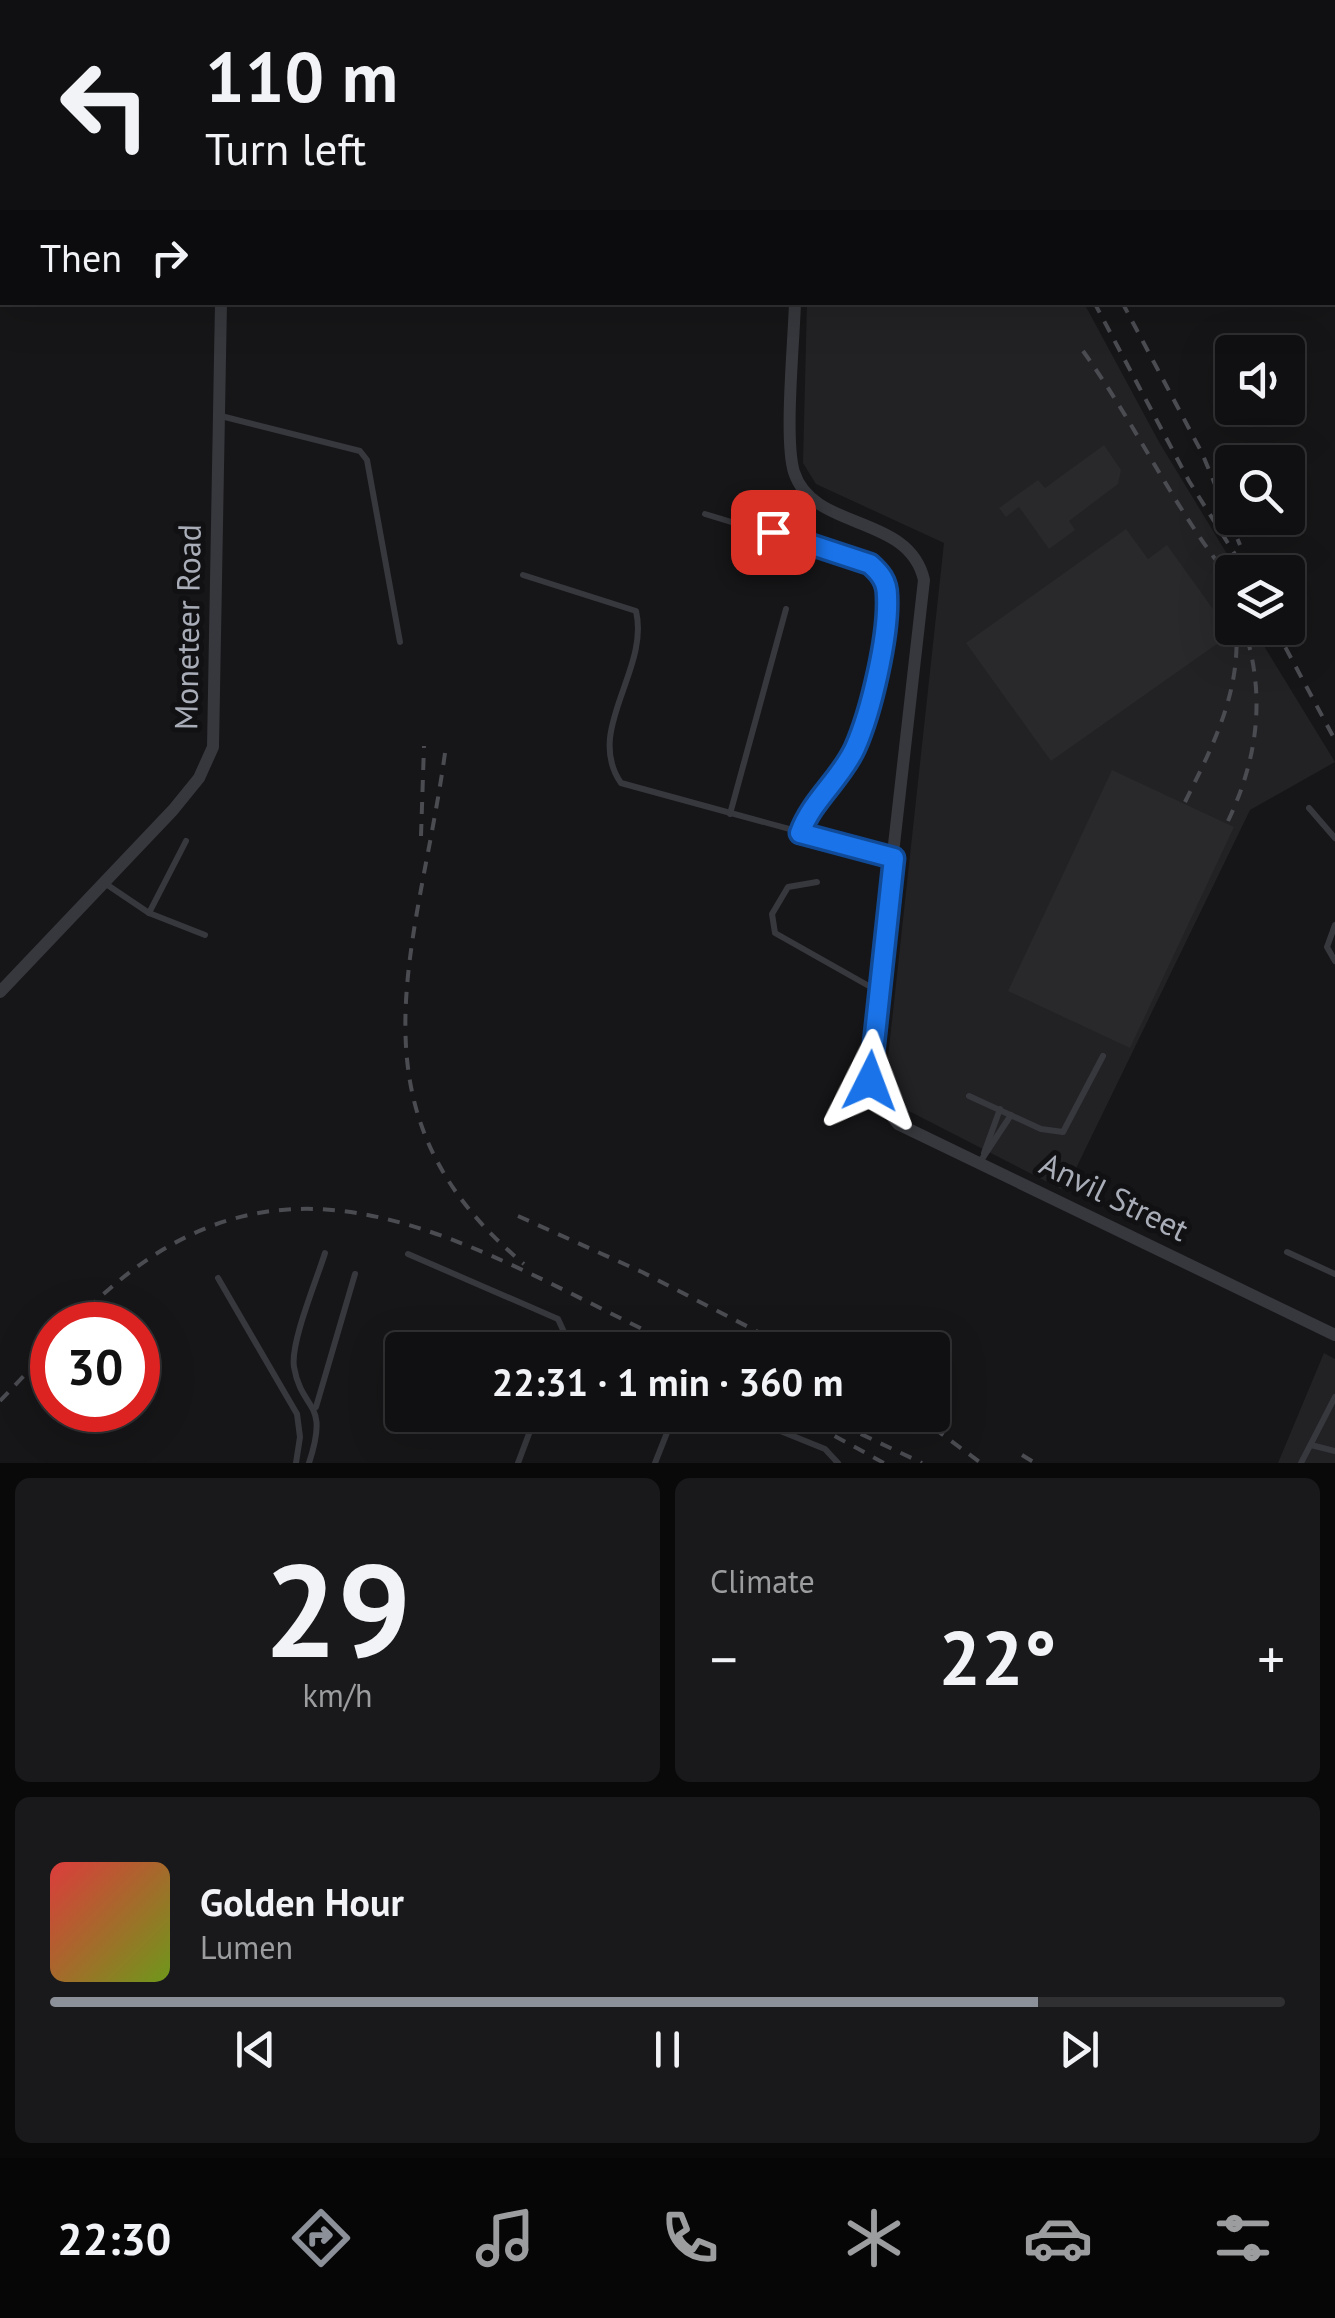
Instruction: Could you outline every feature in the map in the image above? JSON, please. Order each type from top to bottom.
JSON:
[{"type":"street","name":"Moneteer Road","points":[[0,992],[189,792],[213,747],[221,305]]},
{"type":"street","points":[[795,305],[792,457],[800,486],[818,502],[906,546],[921,566],[924,580],[877,990]]},
{"type":"street","name":"Anvil Street","points":[[877,990],[870,1065],[877,1099],[898,1124],[982,1158],[1335,1335]]},
{"type":"lane","points":[[220,416],[360,451],[367,460],[400,642]]},
{"type":"lane","points":[[704,514],[870,564],[882,574],[888,593],[880,648],[854,748],[810,810],[800,833]]},
{"type":"lane","points":[[523,575],[636,611],[634,663],[610,731],[608,754],[621,783],[894,858]]},
{"type":"lane","points":[[730,814],[786,609]]},
{"type":"lane","points":[[1309,808],[1335,838]]},
{"type":"lane","points":[[149,913],[186,841]]},
{"type":"lane","points":[[817,882],[788,888],[772,914],[774,934],[877,990]]},
{"type":"lane","points":[[106,884],[149,913],[206,935]]},
{"type":"lane","points":[[1335,925],[1327,947],[1335,961]]},
{"type":"lane","points":[[969,1096],[1052,1134],[1063,1132],[1103,1056]]},
{"type":"lane","points":[[982,1158],[1000,1110]]},
{"type":"lane","points":[[982,1158],[995,1144],[1011,1114]]},
{"type":"lane","points":[[1287,1252],[1335,1274]]},
{"type":"lane","points":[[316,1408],[297,1376],[294,1358],[325,1253]]},
{"type":"lane","points":[[408,1254],[558,1320],[564,1332]]},
{"type":"lane","points":[[309,1463],[317,1434],[316,1408],[355,1274]]},
{"type":"lane","points":[[218,1278],[297,1414],[300,1438],[296,1463]]},
{"type":"lane","points":[[1301,1463],[1335,1397]]},
{"type":"lane","points":[[518,1463],[530,1432]]},
{"type":"lane","points":[[655,1463],[667,1432]]},
{"type":"lane","points":[[783,1432],[825,1449],[838,1463]]},
{"type":"lane","points":[[1310,1444],[1335,1451]]},
{"type":"shaded area","points":[[807,305],[1085,305],[1159,442],[1228,555],[1215,555],[1215,645],[1263,645],[1335,762],[1250,810],[1065,1191],[901,1107],[885,1085],[944,543],[816,484],[803,463]]},
{"type":"shaded area","points":[[1324,1353],[1335,1359],[1335,1463],[1278,1463]]},
{"type":"building","points":[[1104,445],[1121,470],[1118,484],[1069,521],[1075,530],[1049,549],[1019,507],[1006,517],[999,508],[1038,480],[1045,488]]},
{"type":"building","points":[[1126,529],[1148,559],[1167,545],[1215,612],[1215,645],[1051,761],[966,643]]},
{"type":"building","points":[[1112,770],[1234,827],[1130,1048],[1008,991]]},
{"type":"railway","points":[[1096,305],[1189,481],[1235,555]]},
{"type":"railway","points":[[1124,305],[1202,453],[1240,545]]},
{"type":"railway","points":[[1083,351],[1215,559]]},
{"type":"railway","points":[[1185,802],[1223,718],[1234,674],[1236,645]]},
{"type":"railway","points":[[1228,821],[1246,774],[1256,726],[1255,678],[1249,645]]},
{"type":"railway","points":[[1284,645],[1335,740]]},
{"type":"railway","points":[[421,836],[424,746]]},
{"type":"railway","points":[[445,753],[410,961],[405,1025],[411,1087],[430,1147],[467,1206],[524,1264]]},
{"type":"railway","points":[[98,1302],[149,1258],[225,1221],[300,1209],[375,1216],[450,1239],[649,1332]]},
{"type":"railway","points":[[518,1216],[642,1272],[758,1332]]},
{"type":"railway","points":[[0,1401],[30,1369]]},
{"type":"railway","points":[[827,1432],[884,1463]]},
{"type":"railway","points":[[857,1432],[922,1463]]},
{"type":"railway","points":[[939,1432],[981,1463]]},
{"type":"railway","points":[[1022,1455],[1035,1463]]},
{"type":"route","points":[[773,532],[870,564],[882,574],[888,593],[884,630],[854,748],[810,810],[800,833],[894,858],[870,1081]]}]
